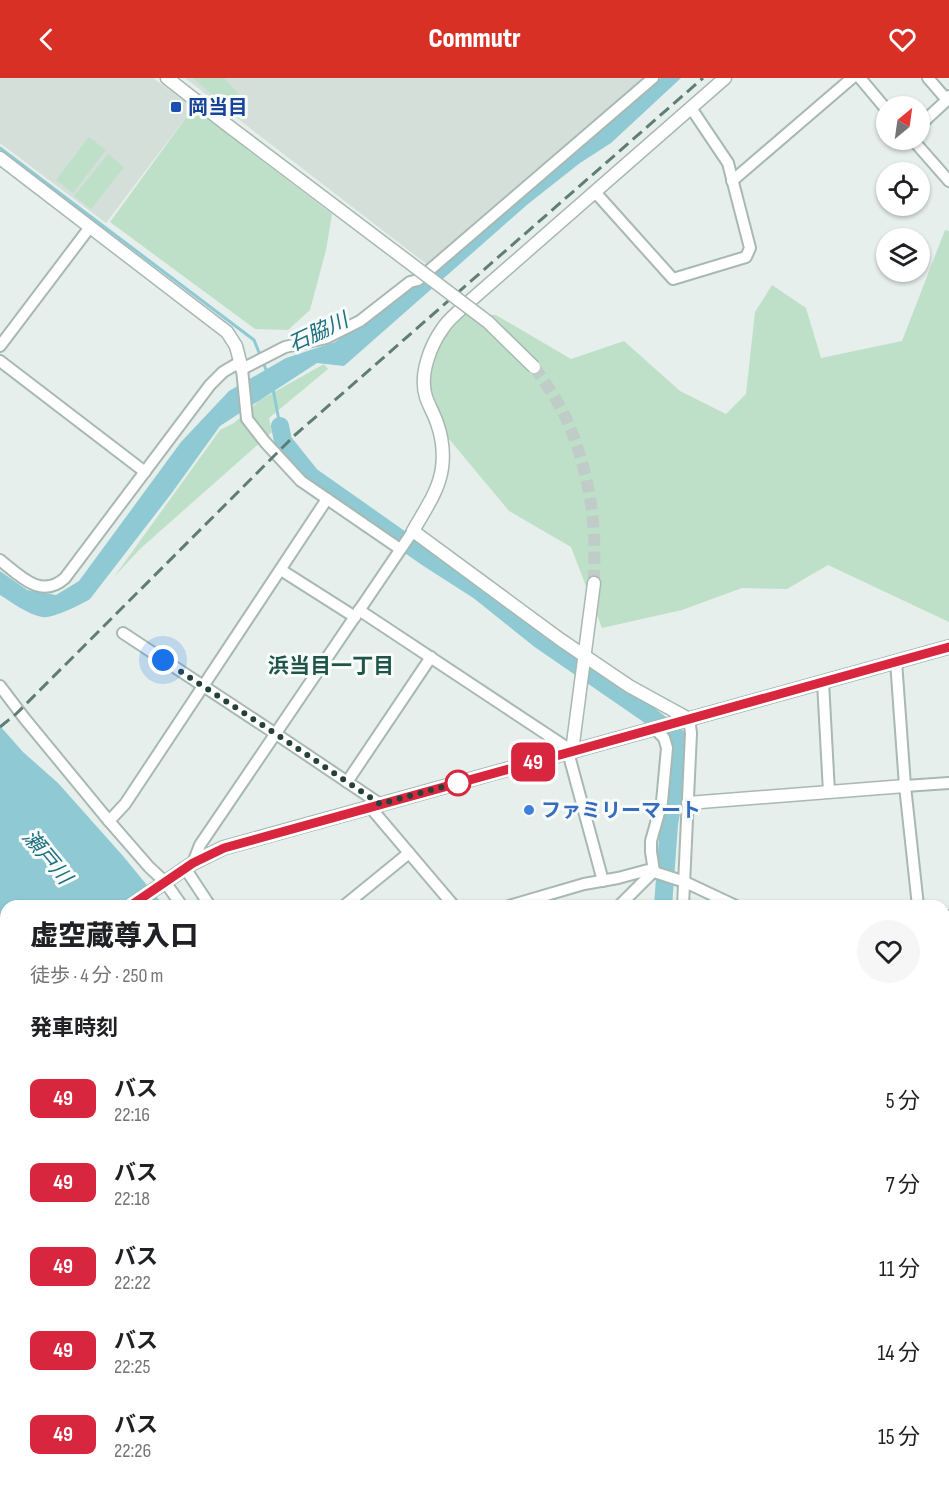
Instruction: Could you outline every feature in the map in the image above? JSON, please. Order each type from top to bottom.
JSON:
[{"type":"main road","points":[[139,900],[189,866],[224,848],[949,647]]},
{"type":"street","points":[[167,78],[488,322],[534,367]]},
{"type":"street","points":[[0,560],[28,582],[37,586],[52,586],[59,583],[210,385],[224,372],[255,363],[285,347],[326,338],[360,321],[410,282],[418,280],[653,78]]},
{"type":"street","points":[[207,900],[189,866],[200,845],[413,531],[439,482],[442,468],[441,438],[424,386],[430,352],[444,326],[725,78]]},
{"type":"street","points":[[732,181],[852,78]]},
{"type":"street","points":[[860,78],[876,97]]},
{"type":"street","points":[[928,78],[948,98],[930,115]]},
{"type":"street","points":[[595,192],[673,279],[746,257],[750,248],[728,164],[691,108]]},
{"type":"street","points":[[922,150],[949,181]]},
{"type":"street","points":[[0,158],[226,332],[236,346],[248,419],[265,442],[301,481],[400,549]]},
{"type":"street","points":[[0,346],[90,227]]},
{"type":"street","points":[[0,361],[145,472]]},
{"type":"street","points":[[109,821],[125,804],[327,499]]},
{"type":"street","points":[[413,531],[584,658],[683,721],[692,733],[684,900]]},
{"type":"street","points":[[281,570],[431,657],[570,752]]},
{"type":"street","points":[[594,583],[570,752],[603,880]]},
{"type":"street","points":[[123,633],[347,782],[375,806],[409,853],[449,900]]},
{"type":"street","points":[[347,782],[431,657]]},
{"type":"street","points":[[896,661],[905,786],[917,900]]},
{"type":"street","points":[[823,682],[829,792]]},
{"type":"street","points":[[0,686],[109,821],[177,900]]},
{"type":"street","points":[[654,871],[651,842],[662,802],[666,748],[664,738],[657,728]]},
{"type":"street","points":[[688,803],[949,783]]},
{"type":"street","points":[[351,900],[409,853]]},
{"type":"street","points":[[529,900],[584,884],[648,870],[685,882],[723,900]]},
{"type":"street","points":[[625,900],[654,871]]},
{"type":"shaded area","points":[[0,78],[153,78],[193,108],[106,223],[0,143]]},
{"type":"shaded area","points":[[185,78],[648,78],[429,266]]},
{"type":"green space","points":[[193,78],[224,78],[248,104],[237,115]]},
{"type":"green space","points":[[193,108],[332,214],[326,250],[310,310],[288,330],[255,329],[110,222]]},
{"type":"green space","points":[[89,137],[106,150],[73,193],[56,180]]},
{"type":"green space","points":[[108,154],[124,167],[91,209],[74,196]]},
{"type":"green space","points":[[945,230],[949,231],[949,622],[828,565],[787,589],[742,588],[682,610],[602,628],[571,547],[509,511],[444,433],[430,385],[434,358],[441,335],[464,315],[496,315],[571,359],[624,341],[680,391],[726,414],[746,394],[755,312],[772,285],[806,308],[821,358],[902,341],[925,282],[930,282],[930,269]]},
{"type":"green space","points":[[324,364],[328,369],[269,418],[272,432],[140,549],[114,577],[220,430],[234,423],[260,400]]},
{"type":"water","points":[[661,78],[681,78],[611,143],[580,163],[528,204],[344,366],[317,363],[220,426],[90,599],[59,614],[42,617],[26,611],[0,595],[0,571],[27,590],[56,595],[79,581],[181,442],[229,391],[286,358],[335,342],[418,284]]},
{"type":"water","name":"瀬戸川","points":[[0,726],[23,752],[58,783],[159,900],[0,900]]},
{"type":"waterway","points":[[0,148],[254,340],[267,372]]},
{"type":"waterway","points":[[273,389],[280,426]]},
{"type":"waterway","name":"石脇川","points":[[280,426],[283,441],[311,476],[426,557],[479,591],[539,639],[676,736],[681,756],[669,824],[663,900]]},
{"type":"tunnel","points":[[534,367],[562,410],[575,440],[584,471],[593,520],[594,583]]},
{"type":"railway","points":[[0,727],[16,714],[295,435],[703,78]]},
{"type":"bus line","name":"49","points":[[139,900],[193,863],[224,848],[949,647]]},
{"type":"place","name":"岡当目","points":[[176,107]]},
{"type":"place","name":"ファミリーマート","points":[[529,810]]},
{"type":"district","name":"浜当目一丁目","points":[[331,666]]},
{"type":"route","points":[[163,660],[380,804],[464,781],[458,783]]}]
